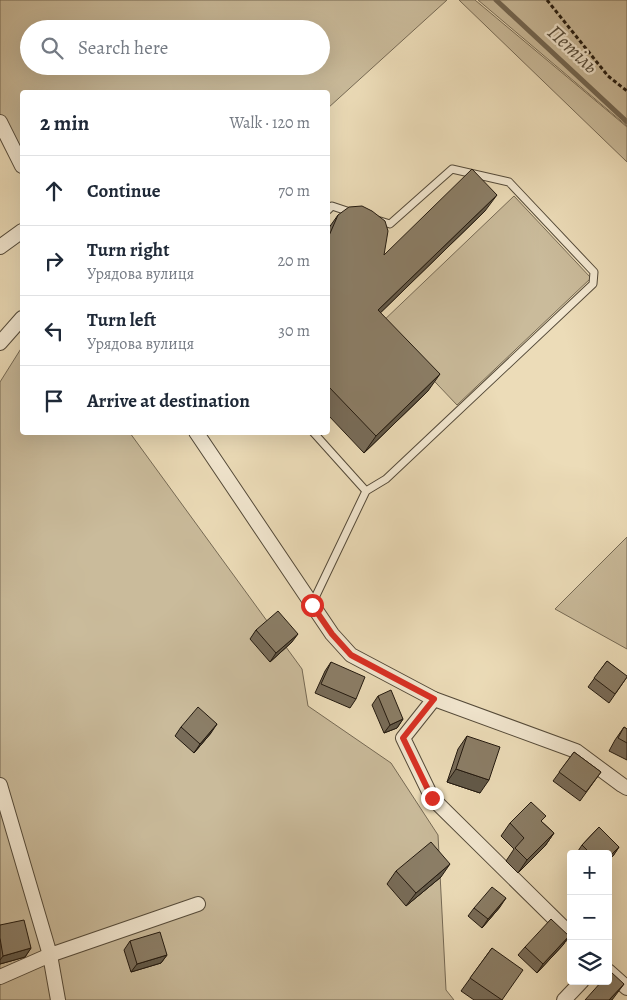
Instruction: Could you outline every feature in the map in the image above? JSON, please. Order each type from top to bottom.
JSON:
[{"type":"street","points":[[0,122],[20,162]]},
{"type":"street","points":[[0,247],[20,232]]},
{"type":"street","points":[[0,343],[20,320]]},
{"type":"street","points":[[198,435],[332,634],[351,655],[434,699],[576,750],[627,788]]},
{"type":"street","points":[[434,699],[403,738],[432,798],[567,931]]},
{"type":"street","points":[[0,785],[50,955],[58,1000]]},
{"type":"street","points":[[0,977],[50,955],[198,904]]},
{"type":"street","points":[[612,975],[627,988]]},
{"type":"street","points":[[564,1000],[578,985]]},
{"type":"lane","points":[[312,605],[366,491],[386,478],[594,284],[594,272],[509,182],[452,169],[390,224],[373,219]]},
{"type":"lane","points":[[330,208],[332,206],[357,214]]},
{"type":"lane","points":[[315,435],[366,491]]},
{"type":"path","points":[[547,0],[608,76],[627,92]]},
{"type":"shaded area","points":[[0,0],[447,0],[330,106],[330,90],[20,90],[20,162],[0,122]]},
{"type":"shaded area","points":[[459,0],[475,0],[627,127],[627,162]]},
{"type":"shaded area","points":[[478,0],[627,0],[627,126]]},
{"type":"shaded area","points":[[514,196],[591,278],[457,405],[380,324]]},
{"type":"shaded area","points":[[20,350],[20,435],[131,435],[302,669],[308,706],[391,763],[438,835],[446,990],[454,1000],[0,1000],[0,382]]},
{"type":"shaded area","points":[[627,537],[627,649],[555,609]]},
{"type":"building","points":[[472,169],[497,195],[378,310],[440,374],[376,436],[330,388],[330,233],[338,215],[349,207],[362,206],[385,221],[388,231],[384,255]]},
{"type":"building","points":[[278,611],[298,634],[276,653],[256,630]]},
{"type":"building","points":[[607,661],[627,676],[615,694],[594,678]]},
{"type":"building","points":[[331,662],[365,677],[356,699],[321,684]]},
{"type":"building","points":[[391,690],[403,719],[390,725],[378,696]]},
{"type":"building","points":[[198,707],[217,724],[200,744],[181,727]]},
{"type":"building","points":[[624,727],[627,729],[627,743],[618,738]]},
{"type":"building","points":[[467,736],[500,747],[489,780],[456,769]]},
{"type":"building","points":[[574,752],[601,772],[586,792],[559,772]]},
{"type":"building","points":[[531,802],[546,816],[541,821],[554,833],[527,860],[515,848],[524,838],[510,823]]},
{"type":"building","points":[[599,827],[619,847],[612,854],[612,850],[587,850],[582,845]]},
{"type":"building","points":[[431,842],[450,864],[416,893],[396,871]]},
{"type":"building","points":[[492,887],[506,898],[488,919],[474,908]]},
{"type":"building","points":[[551,919],[567,934],[567,938],[543,964],[525,947]]},
{"type":"building","points":[[24,920],[31,948],[3,956],[0,925]]},
{"type":"building","points":[[160,932],[167,955],[137,964],[130,941]]},
{"type":"building","points":[[492,948],[523,970],[502,1000],[470,978]]},
{"type":"building","points":[[612,973],[624,984],[609,1000],[585,1000],[598,985],[612,985]]},
{"type":"waterway","name":"Петіль","points":[[496,0],[627,122]]},
{"type":"route","points":[[312,605],[332,634],[351,655],[434,699],[403,738],[432,798]]}]
